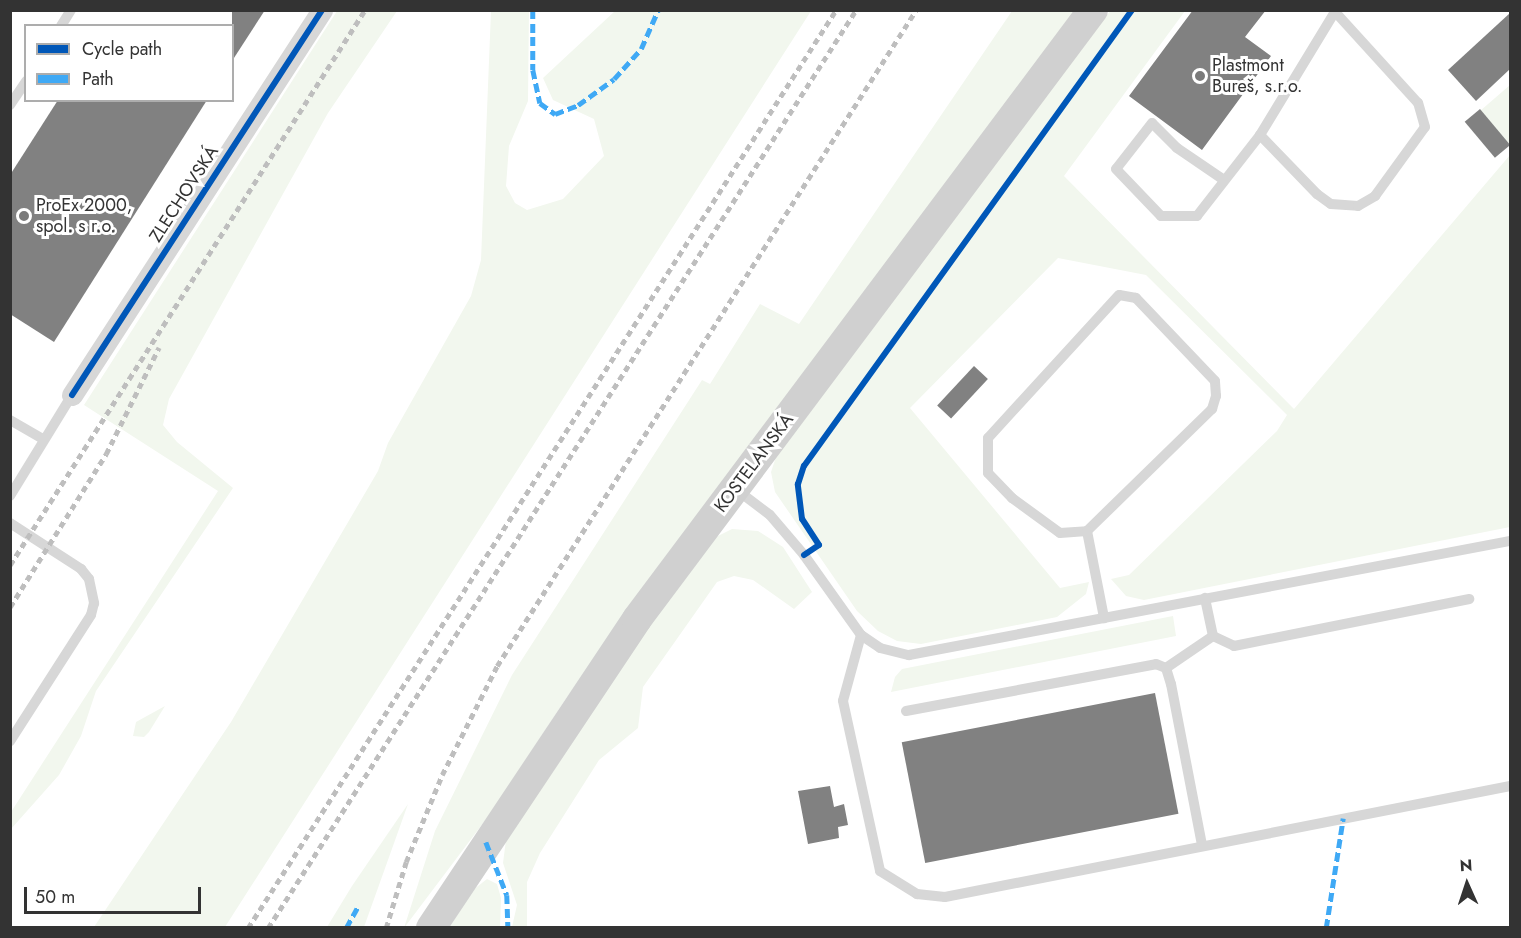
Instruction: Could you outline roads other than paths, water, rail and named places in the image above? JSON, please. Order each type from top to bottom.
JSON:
[{"type":"main road","name":"KOSTELANSKÁ","points":[[431,927],[637,619],[1092,10]]},
{"type":"street","name":"ZLECHOVSKÁ","points":[[72,395],[322,10]]},
{"type":"lane","points":[[62,24],[71,10]]},
{"type":"lane","points":[[1224,180],[1177,148],[1152,123],[1116,170],[1161,216],[1197,216],[1260,135],[1336,12],[1418,103],[1425,127],[1375,196],[1358,206],[1330,204],[1317,194],[1260,135]]},
{"type":"lane","points":[[10,105],[24,84]]},
{"type":"lane","points":[[1119,295],[1136,298],[1144,306],[1215,381],[1216,396],[1212,409],[1088,531],[1060,533],[1012,498],[988,473],[988,438],[1119,295]]},
{"type":"lane","points":[[10,496],[72,395]]},
{"type":"lane","points":[[10,420],[44,440]]},
{"type":"lane","points":[[735,488],[770,515],[804,555],[861,635],[880,648],[909,655],[1510,542]]},
{"type":"lane","points":[[10,523],[81,568],[89,579],[94,603],[91,615],[10,741]]},
{"type":"lane","points":[[1088,531],[1104,618]]},
{"type":"lane","points":[[1205,598],[1213,636]]},
{"type":"lane","points":[[1213,636],[1234,646],[1469,599]]},
{"type":"lane","points":[[861,635],[843,701],[880,871],[917,894],[945,897],[1510,786]]},
{"type":"lane","points":[[906,711],[1144,663],[1166,668],[1213,636]]},
{"type":"lane","points":[[1166,668],[1202,845]]},
{"type":"railway","points":[[10,565],[365,10]]},
{"type":"railway","points":[[248,928],[836,10]]},
{"type":"railway","points":[[268,928],[856,10]]},
{"type":"railway","points":[[386,928],[406,862],[442,775],[497,666],[916,10]]},
{"type":"railway","points":[[10,607],[106,454],[159,347]]},
{"type":"place","name":"Plastmont Bureš, s.r.o.","points":[[1200,76]]},
{"type":"place","name":"ProEx 2000, spol. s r.o.","points":[[24,216]]}]
